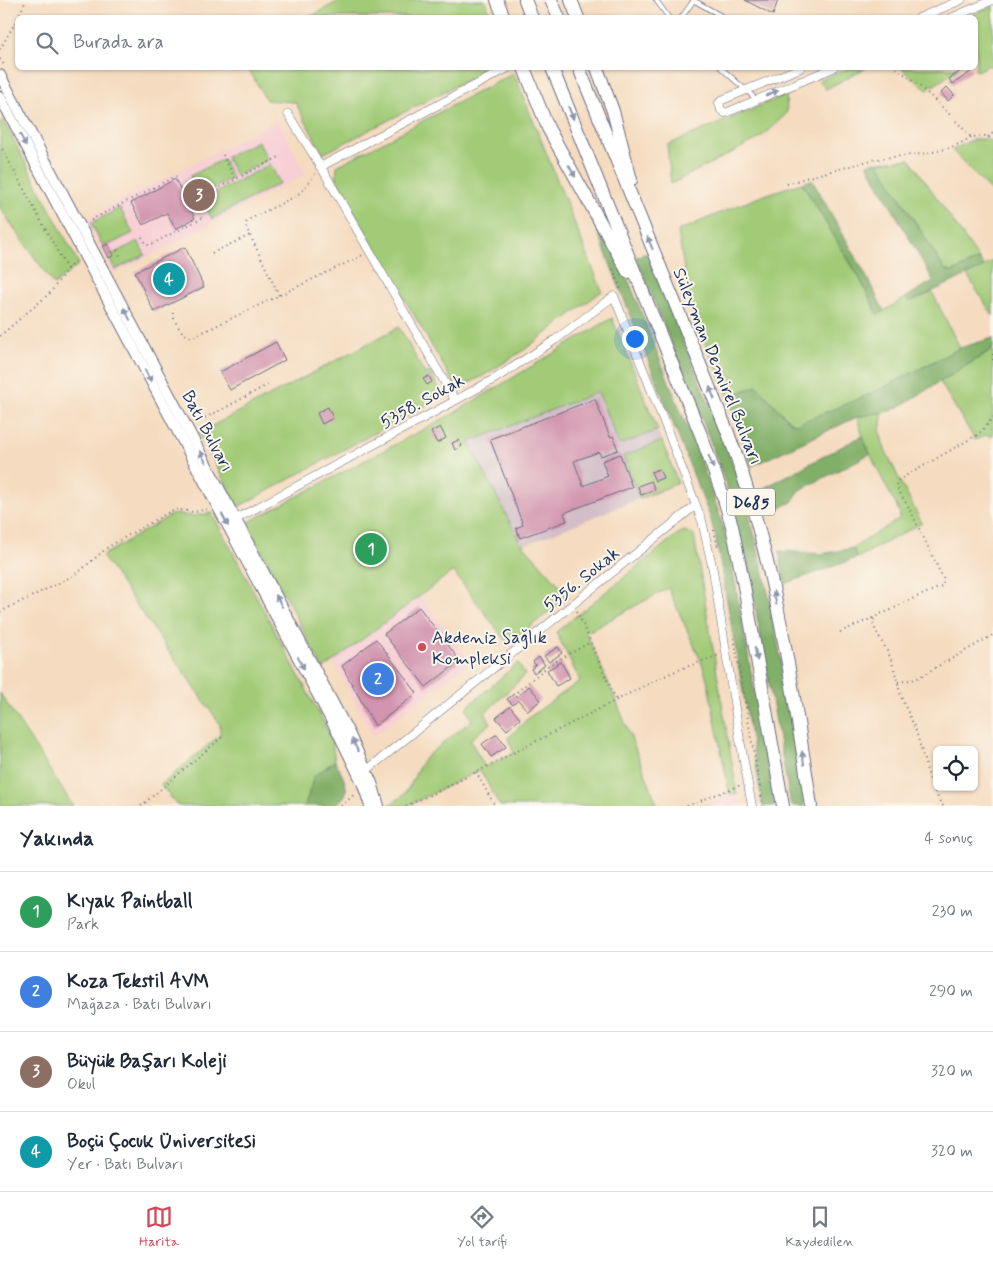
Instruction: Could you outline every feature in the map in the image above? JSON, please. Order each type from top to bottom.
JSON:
[{"type":"highway","points":[[497,0],[503,15]]},
{"type":"highway","points":[[525,0],[531,15]]},
{"type":"highway","points":[[552,0],[557,15]]},
{"type":"highway","points":[[571,0],[577,15]]},
{"type":"highway","points":[[525,70],[548,128],[654,320]]},
{"type":"highway","name":"D685","points":[[553,70],[714,470],[732,526],[783,806]]},
{"type":"highway","name":"Süleyman Demirel Bulvarı","points":[[580,70],[742,470],[774,594],[811,806]]},
{"type":"highway","points":[[599,70],[613,111],[638,214]]},
{"type":"street","points":[[926,15],[961,0]]},
{"type":"street","points":[[958,15],[992,0]]},
{"type":"street","points":[[320,167],[504,70]]},
{"type":"street","points":[[795,70],[720,101],[719,106],[722,112],[728,112],[828,70]]},
{"type":"street","name":"Batı Bulvarı","points":[[0,75],[349,733],[367,770],[380,806]]},
{"type":"street","name":"Batı Bulvarı","points":[[0,97],[341,739],[363,786],[370,806]]},
{"type":"street","points":[[288,114],[455,400]]},
{"type":"street","name":"5358. Sokak","points":[[236,519],[526,360],[614,296],[696,505]]},
{"type":"street","points":[[696,505],[707,540],[713,570],[752,806]]},
{"type":"street","name":"5356. Sokak","points":[[367,770],[696,505]]},
{"type":"lane","points":[[656,0],[667,15]]},
{"type":"lane","points":[[683,15],[694,0],[720,15]]},
{"type":"lane","points":[[723,70],[757,100]]},
{"type":"path","points":[[19,15],[26,0]]},
{"type":"path","points":[[0,49],[15,23]]},
{"type":"path","points":[[899,70],[927,93],[971,137]]},
{"type":"path","points":[[988,137],[993,133]]},
{"type":"path","points":[[787,184],[878,159],[927,154],[971,137],[985,136],[993,139]]},
{"type":"path","points":[[0,145],[67,269]]},
{"type":"path","points":[[223,154],[235,179]]},
{"type":"path","points":[[193,201],[281,156]]},
{"type":"path","points":[[279,295],[246,227],[246,223],[248,220],[296,196],[320,167]]},
{"type":"path","points":[[91,220],[174,177],[180,176]]},
{"type":"path","points":[[142,237],[147,245],[150,246],[202,218]]},
{"type":"path","points":[[212,253],[250,235]]},
{"type":"path","points":[[117,250],[121,258]]},
{"type":"path","points":[[173,313],[174,322],[186,335],[195,336],[369,251]]},
{"type":"path","points":[[0,336],[50,293],[67,269],[84,254]]},
{"type":"path","points":[[993,354],[993,360]]},
{"type":"path","points":[[187,427],[271,383]]},
{"type":"path","points":[[840,632],[941,587],[944,583],[908,506],[898,490],[897,480],[977,435],[993,417]]},
{"type":"path","points":[[0,612],[65,580],[80,571],[108,547],[169,512],[176,509],[193,512],[218,507]]},
{"type":"path","points":[[573,604],[616,700]]},
{"type":"path","points":[[875,617],[873,624],[889,656],[904,704],[918,736],[932,787],[943,806]]},
{"type":"path","points":[[898,682],[916,679],[993,635]]},
{"type":"path","points":[[517,692],[550,665],[591,642]]},
{"type":"path","points":[[406,806],[673,672],[726,652]]},
{"type":"path","points":[[140,806],[222,737]]},
{"type":"path","points":[[476,772],[495,806]]},
{"type":"path","points":[[687,806],[748,783]]},
{"type":"path","points":[[341,806],[363,786]]},
{"type":"shaded area","points":[[278,120],[306,174],[114,274],[86,219]]},
{"type":"shaded area","points":[[637,378],[678,483],[524,545],[512,527],[469,442]]},
{"type":"shaded area","points":[[420,596],[469,662],[373,736],[333,661]]},
{"type":"shaded area","points":[[737,793],[740,806],[697,806]]},
{"type":"green space","points":[[341,0],[485,0],[491,15],[313,15]]},
{"type":"green space","points":[[993,6],[993,69],[990,65],[976,71],[975,70],[978,70],[978,15],[972,15]]},
{"type":"green space","points":[[249,70],[486,70],[323,154],[295,102],[266,100]]},
{"type":"green space","points":[[844,70],[862,70],[826,89],[819,80]]},
{"type":"green space","points":[[903,70],[957,70],[927,90]]},
{"type":"green space","points":[[514,73],[602,291],[524,350],[483,376],[457,389],[336,179],[337,166]]},
{"type":"green space","points":[[786,95],[787,111],[785,115],[760,138],[671,184],[667,145]]},
{"type":"green space","points":[[3,120],[79,264],[54,285],[0,208],[0,122]]},
{"type":"green space","points":[[974,139],[985,139],[993,142],[993,194],[952,150]]},
{"type":"green space","points":[[258,141],[268,160],[236,176],[226,157]]},
{"type":"green space","points":[[223,159],[232,178],[200,195],[190,176]]},
{"type":"green space","points":[[910,159],[979,259],[952,272],[945,270],[878,162]]},
{"type":"green space","points":[[878,162],[945,270],[953,272],[979,259],[984,267],[912,301],[908,301],[905,298],[933,280],[867,164]]},
{"type":"green space","points":[[270,164],[280,183],[212,219],[202,200]]},
{"type":"green space","points":[[812,180],[860,264],[884,311],[878,315],[860,279],[802,183]]},
{"type":"green space","points":[[802,183],[860,279],[878,315],[905,298],[915,300],[932,292],[960,348],[877,391],[797,425],[790,422],[757,386],[728,396],[690,308],[678,231],[754,199]]},
{"type":"green space","points":[[579,185],[618,254],[705,472],[719,513],[729,549],[775,806],[763,806],[720,561],[710,517]]},
{"type":"green space","points":[[120,208],[133,233],[103,246],[91,223]]},
{"type":"green space","points":[[138,241],[145,255],[115,270],[109,258]]},
{"type":"green space","points":[[647,253],[724,441],[751,522],[778,643],[804,806],[791,806],[755,605],[730,496],[707,432],[636,257]]},
{"type":"green space","points":[[993,261],[993,316],[967,275]]},
{"type":"green space","points":[[612,318],[658,430],[619,445],[598,392],[469,442],[519,540],[569,596],[508,644],[453,571],[323,669],[247,523],[454,413]]},
{"type":"green space","points":[[399,327],[425,374],[430,372],[443,396],[238,507],[199,433]]},
{"type":"green space","points":[[993,338],[993,349],[899,407],[890,411],[857,417],[752,466],[728,396],[757,386],[790,422],[797,424],[877,391],[960,348]]},
{"type":"green space","points":[[992,350],[993,436],[985,435],[975,440],[940,382]]},
{"type":"green space","points":[[883,411],[880,431],[884,447],[922,523],[857,558],[853,548],[899,519],[900,513],[870,454],[857,417]]},
{"type":"green space","points":[[862,436],[870,454],[800,490],[792,502],[766,514],[760,490]]},
{"type":"green space","points":[[662,441],[678,483],[640,499],[623,456]]},
{"type":"green space","points":[[212,513],[331,736],[335,761],[314,776],[305,806],[178,806],[161,785],[220,735],[220,724],[102,556],[171,515],[192,516]]},
{"type":"green space","points":[[685,531],[694,535],[737,793],[730,796],[707,679],[701,661],[668,588],[586,633],[616,700],[658,806],[500,806],[480,770],[409,805],[387,806],[404,794],[427,756],[472,720],[466,708],[518,663],[525,675],[485,713],[491,723],[470,740],[485,767],[514,753],[508,738],[528,718],[580,681],[556,632],[680,532]]},
{"type":"green space","points":[[853,548],[857,558],[785,584],[779,551],[822,554]]},
{"type":"green space","points":[[0,693],[73,806],[0,806]]},
{"type":"green space","points":[[335,761],[345,783],[346,792],[344,796],[334,806],[305,806],[314,776]]},
{"type":"building","points":[[745,0],[778,0],[773,15]]},
{"type":"building","points":[[962,70],[972,71],[953,84],[949,79]]},
{"type":"building","points":[[947,87],[954,95],[948,101],[941,93]]},
{"type":"building","points":[[175,179],[195,218],[176,229],[167,213],[143,225],[131,203]]},
{"type":"building","points":[[108,244],[114,255],[109,258],[103,246]]},
{"type":"building","points":[[185,247],[204,287],[154,312],[135,272]]},
{"type":"building","points":[[276,342],[285,360],[230,390],[220,372]]},
{"type":"building","points":[[429,376],[432,382],[427,385],[423,379]]},
{"type":"building","points":[[595,399],[610,437],[613,436],[618,450],[601,456],[599,452],[574,461],[583,486],[608,476],[602,461],[620,454],[632,487],[564,513],[567,521],[520,538],[516,528],[523,525],[490,439]]},
{"type":"building","points":[[328,407],[333,418],[322,424],[317,413]]},
{"type":"building","points":[[440,427],[446,438],[437,443],[431,432]]},
{"type":"building","points":[[459,440],[462,446],[455,450],[452,443]]},
{"type":"building","points":[[659,469],[663,478],[655,481],[651,472]]},
{"type":"building","points":[[651,481],[655,490],[641,495],[638,486]]},
{"type":"building","name":"Akdeniz Sağlık Kompleksi","points":[[419,607],[460,661],[426,687],[384,634]]},
{"type":"building","points":[[376,639],[417,693],[375,726],[342,666]]},
{"type":"building","points":[[558,647],[562,653],[549,662],[544,656]]},
{"type":"building","points":[[539,657],[545,665],[534,673],[531,669],[536,665],[533,662]]},
{"type":"building","points":[[561,662],[570,678],[556,686],[547,670]]},
{"type":"building","points":[[529,686],[541,700],[528,711],[518,700],[513,705],[507,699],[514,694],[517,697]]},
{"type":"building","points":[[510,706],[520,719],[507,730],[496,718]]},
{"type":"building","points":[[497,734],[506,747],[491,757],[482,744]]},
{"type":"place","name":"Büyük Başarı Koleji","points":[[199,195]]},
{"type":"place","name":"Boçü Çocuk Üniversitesi","points":[[169,279]]},
{"type":"place","name":"Kıyak Paintball","points":[[371,549]]},
{"type":"place","name":"Akdeniz Sağlık Kompleksi","points":[[422,647]]},
{"type":"place","name":"Koza Tekstil AVM","points":[[378,679]]}]
